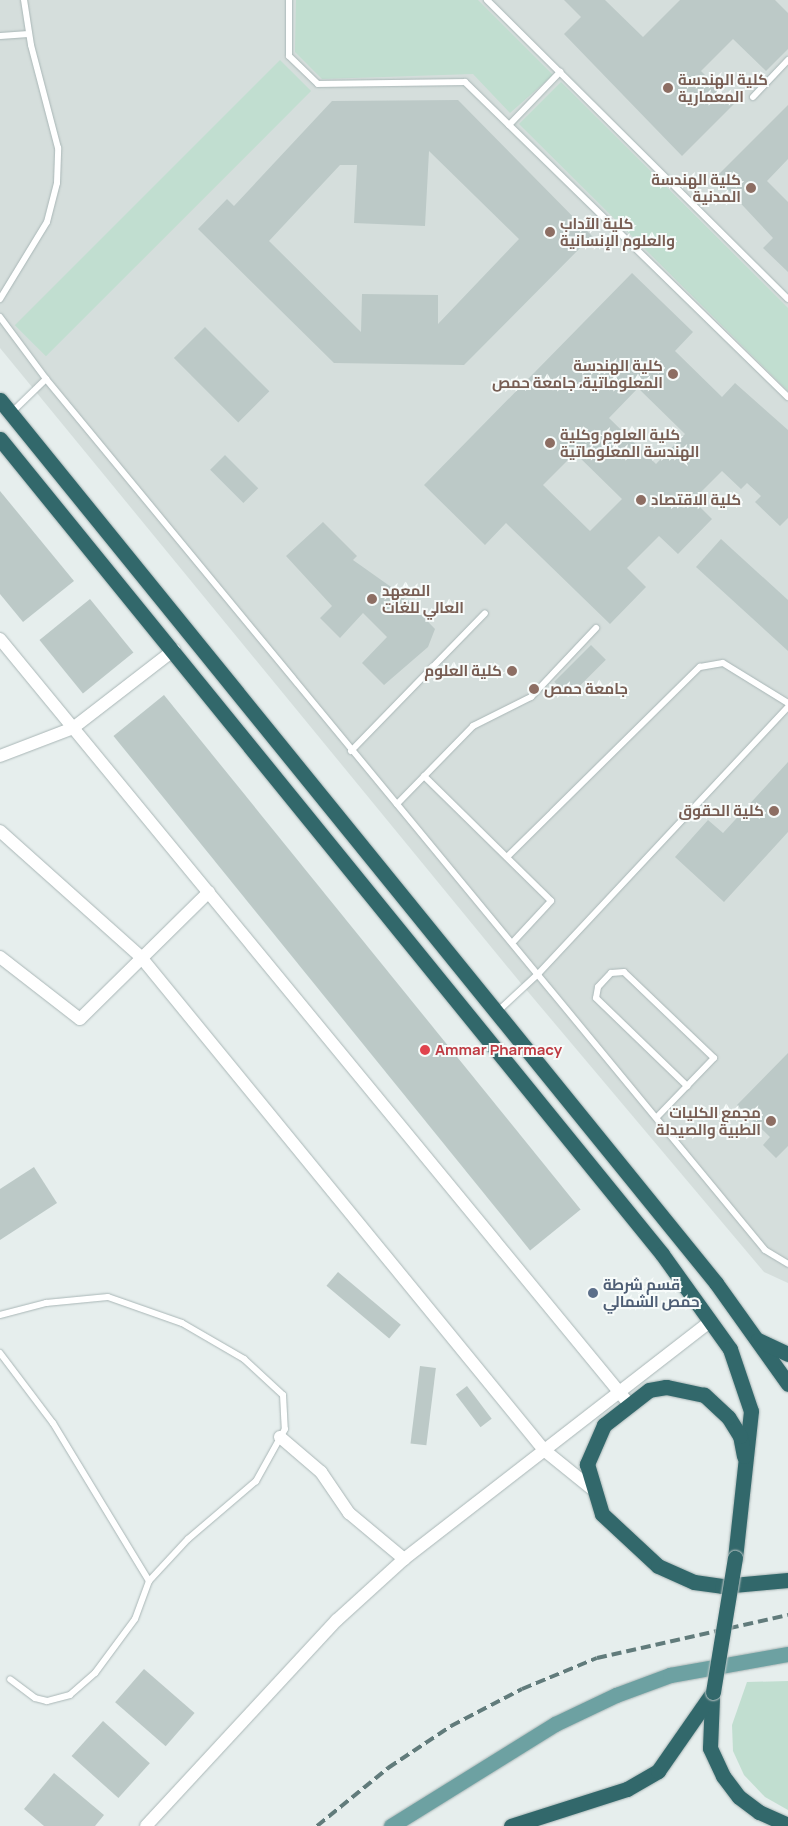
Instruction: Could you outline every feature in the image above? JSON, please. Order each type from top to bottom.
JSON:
[{"type":"highway","points":[[0,400],[496,1013],[756,1339],[788,1384]]},
{"type":"highway","points":[[0,439],[174,650],[662,1254],[730,1349],[746,1385],[751,1411],[748,1472],[712,1692],[710,1748],[723,1776],[739,1797],[788,1825]]},
{"type":"highway","points":[[756,1339],[788,1354]]},
{"type":"highway","points":[[748,1472],[740,1436],[728,1417],[704,1395],[666,1387],[649,1390],[624,1399],[604,1425],[587,1464],[591,1488],[602,1514],[658,1566],[694,1582],[722,1586],[788,1580]]},
{"type":"highway","points":[[511,1826],[627,1789],[658,1771],[712,1692]]},
{"type":"main road","points":[[391,1826],[555,1724],[616,1695],[670,1675],[788,1654]]},
{"type":"street","points":[[0,639],[624,1399]]},
{"type":"street","points":[[0,756],[74,728],[174,650]]},
{"type":"street","points":[[0,831],[140,956],[544,1450],[591,1488]]},
{"type":"street","points":[[0,957],[80,1019],[140,956],[209,892]]},
{"type":"street","points":[[146,1826],[337,1620],[404,1559],[544,1450],[624,1399],[711,1321]]},
{"type":"street","points":[[280,1437],[321,1472],[350,1513],[404,1559]]},
{"type":"lane","points":[[0,299],[47,222],[57,183],[58,148],[29,34],[24,0]]},
{"type":"lane","points":[[289,0],[289,56],[318,84],[465,82],[788,397]]},
{"type":"lane","points":[[488,0],[788,299]]},
{"type":"lane","points":[[0,36],[29,34]]},
{"type":"lane","points":[[752,97],[788,60]]},
{"type":"lane","points":[[509,125],[560,72]]},
{"type":"lane","points":[[0,317],[46,378],[351,751],[514,941],[765,1250],[788,1264]]},
{"type":"lane","points":[[10,413],[46,378]]},
{"type":"lane","points":[[351,751],[485,613]]},
{"type":"lane","points":[[397,804],[473,726],[531,697],[596,628]]},
{"type":"lane","points":[[507,857],[700,667],[724,664],[788,703]]},
{"type":"lane","points":[[496,1013],[539,973],[788,707]]},
{"type":"lane","points":[[424,776],[551,901],[514,941]]},
{"type":"lane","points":[[657,1117],[687,1086],[714,1058],[624,972],[611,973],[598,987],[596,998],[687,1086]]},
{"type":"lane","points":[[0,1315],[46,1303],[108,1297],[182,1323],[244,1359],[283,1395],[285,1429],[256,1481],[188,1539],[149,1581],[135,1619],[94,1673],[70,1695],[47,1701],[36,1698],[10,1679]]},
{"type":"lane","points":[[0,1353],[54,1423],[149,1581]]},
{"type":"shaded area","name":"جامعة حمص","points":[[0,0],[788,0],[788,1283],[764,1272],[524,987],[0,348]]},
{"type":"green space","points":[[296,0],[478,0],[553,75],[510,113],[473,74],[322,79],[295,52]]},
{"type":"green space","points":[[280,60],[311,91],[46,356],[15,325]]},
{"type":"green space","points":[[561,82],[788,308],[788,391],[519,124]]},
{"type":"green space","points":[[788,1681],[788,1810],[765,1797],[744,1775],[733,1751],[732,1725],[747,1682]]},
{"type":"building","name":"كلية الهندسة المعمارية","points":[[564,0],[605,0],[643,37],[680,0],[775,0],[788,13],[788,49],[766,71],[733,39],[701,71],[734,104],[682,156],[564,34],[581,17]]},
{"type":"building","name":"كلية الآداب والعلوم الإنسانية","points":[[458,100],[592,236],[464,365],[334,363],[198,229],[227,199],[234,206],[332,101]],"holes":[[[429,151],[519,239],[438,324],[438,295],[362,294],[361,332],[269,241],[340,165],[357,165],[354,223],[425,226]]]},
{"type":"building","name":"كلية الهندسة المدنية","points":[[788,105],[788,159],[767,181],[788,202],[788,272],[763,248],[773,238],[716,177]]},
{"type":"building","name":"كلية العلوم وكلية الهندسة المعلوماتية","points":[[632,273],[693,332],[675,351],[722,397],[735,383],[788,430],[788,518],[780,526],[755,502],[761,496],[747,483],[741,489],[722,471],[693,500],[712,519],[678,554],[659,536],[627,568],[646,587],[610,624],[506,523],[485,545],[424,485]],"holes":[[[638,388],[685,434],[656,464],[609,418]],[[575,453],[622,499],[590,531],[543,485]]]},
{"type":"building","points":[[205,327],[269,391],[238,422],[174,358]]},
{"type":"building","points":[[225,455],[258,488],[243,503],[210,470]]},
{"type":"building","points":[[0,491],[74,581],[23,622],[0,594]]},
{"type":"building","name":"المعهد العالي للغات","points":[[323,522],[357,556],[353,560],[401,594],[435,629],[428,647],[384,685],[362,663],[387,637],[363,613],[340,638],[320,618],[332,606],[286,556]]},
{"type":"building","points":[[721,539],[788,600],[788,651],[696,567]]},
{"type":"building","points":[[90,599],[133,653],[83,694],[39,640]]},
{"type":"building","points":[[591,645],[606,660],[569,697],[554,682]]},
{"type":"building","points":[[164,695],[581,1209],[530,1250],[113,736]]},
{"type":"building","points":[[788,762],[788,832],[724,902],[675,857],[708,820],[723,833]]},
{"type":"building","name":"مجمع الكليات الطبية والصيدلة","points":[[788,1053],[788,1146],[776,1158],[763,1145],[770,1137],[737,1105]]},
{"type":"building","points":[[34,1167],[57,1203],[0,1240],[0,1189]]},
{"type":"building","points":[[338,1272],[401,1325],[389,1338],[326,1286]]},
{"type":"building","points":[[420,1366],[436,1368],[426,1445],[410,1443]]},
{"type":"building","points":[[467,1386],[492,1419],[480,1427],[456,1394]]},
{"type":"building","points":[[144,1669],[195,1713],[166,1746],[115,1702]]},
{"type":"building","points":[[103,1721],[150,1763],[118,1798],[72,1756]]},
{"type":"building","points":[[54,1773],[104,1815],[95,1826],[44,1826],[24,1809]]},
{"type":"railway","points":[[317,1826],[388,1768],[451,1726],[522,1689],[597,1658],[788,1615]]},
{"type":"place","name":"كلية الهندسة المعمارية","points":[[668,88]]},
{"type":"place","name":"كلية الهندسة المدنية","points":[[751,188]]},
{"type":"place","name":"كلية الآداب والعلوم الإنسانية","points":[[550,232]]},
{"type":"place","name":"كلية الهندسة المعلوماتية، جامعة حمص","points":[[673,374]]},
{"type":"place","name":"كلية العلوم وكلية الهندسة المعلوماتية","points":[[550,443]]},
{"type":"place","name":"كلية الاقتصاد","points":[[641,500]]},
{"type":"place","name":"المعهد العالي للغات","points":[[372,599]]},
{"type":"place","name":"كلية العلوم","points":[[512,671]]},
{"type":"place","name":"جامعة حمص","points":[[534,689]]},
{"type":"place","name":"كلية الحقوق","points":[[774,811]]},
{"type":"place","name":"Ammar Pharmacy","points":[[425,1050]]},
{"type":"place","name":"مجمع الكليات الطبية والصيدلة","points":[[771,1121]]},
{"type":"place","name":"قسم شرطة حمص الشمالي","points":[[593,1293]]}]
